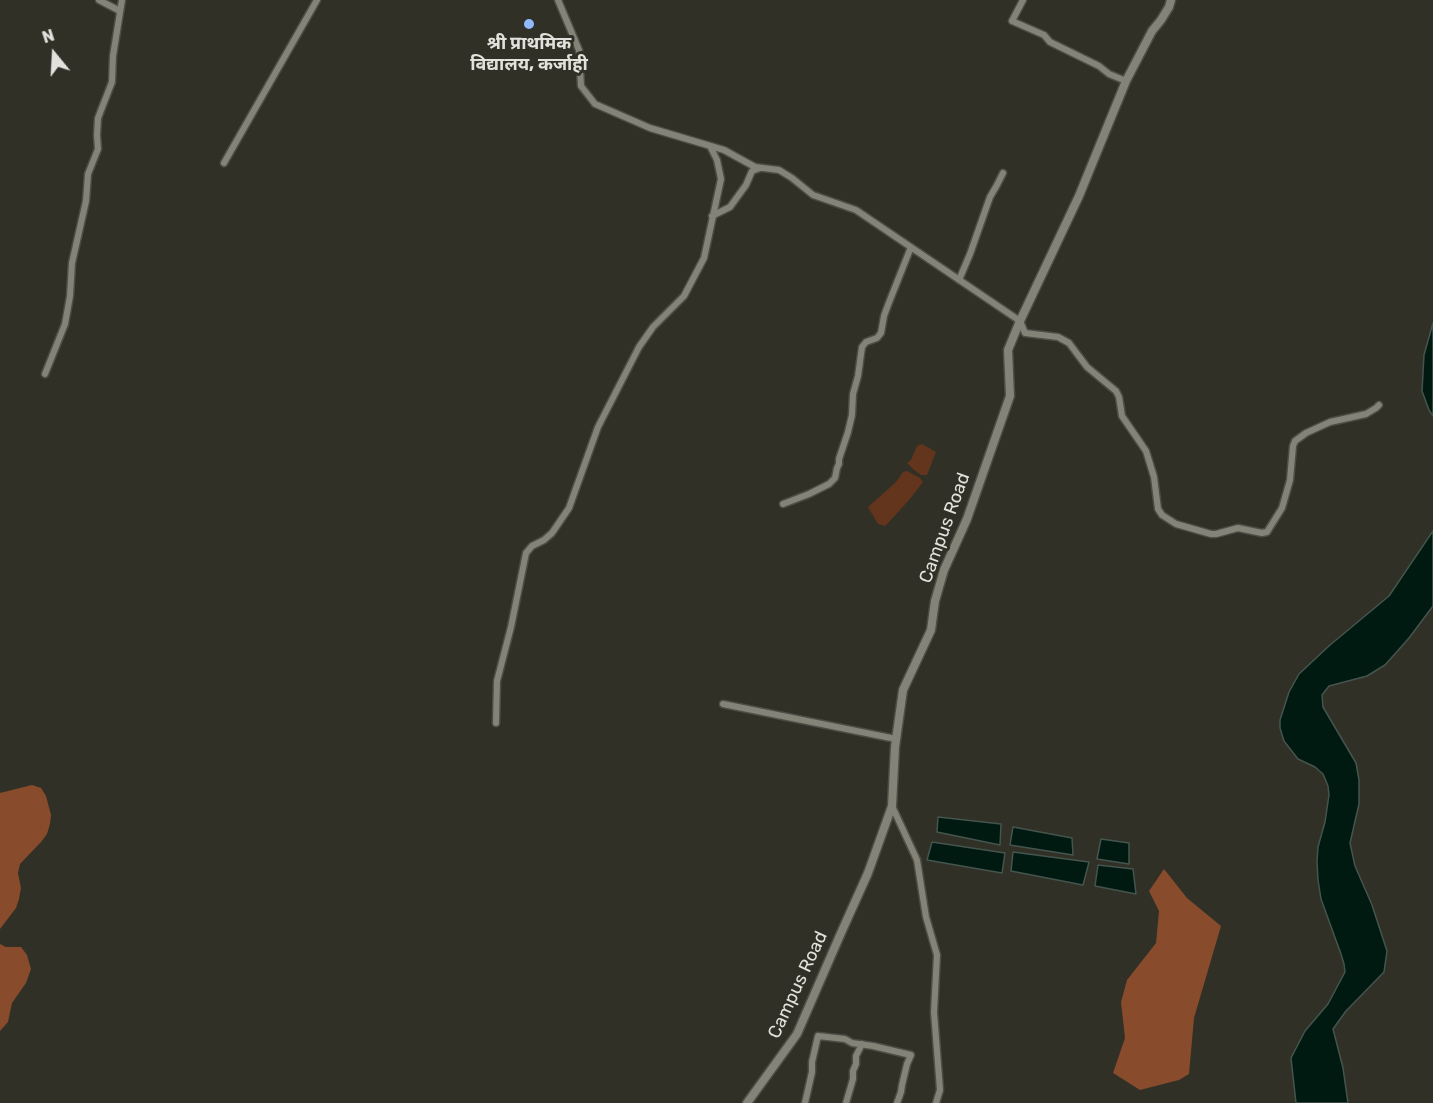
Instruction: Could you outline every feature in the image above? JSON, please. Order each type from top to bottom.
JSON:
[{"type":"street","points":[[99,0],[120,11]]},
{"type":"street","points":[[45,374],[65,324],[72,263],[86,201],[88,174],[98,149],[98,118],[112,82],[113,56],[122,0]]},
{"type":"street","points":[[224,163],[317,0]]},
{"type":"street","points":[[558,0],[579,50],[581,86],[595,104],[650,128],[724,150],[756,167],[779,170],[813,195],[856,210],[1020,321],[1024,333],[1058,337],[1069,343],[1087,367],[1116,391],[1122,416],[1146,451],[1154,477],[1159,512],[1176,524],[1211,534],[1238,528],[1267,532],[1282,508],[1290,480],[1295,441],[1330,422],[1366,414],[1379,405]]},
{"type":"street","points":[[1023,0],[1012,21],[1044,35],[1050,42],[1126,81]]},
{"type":"street","name":"Campus Road","points":[[747,1103],[797,1034],[868,873],[892,806],[896,739],[903,690],[931,630],[935,601],[944,570],[967,519],[1010,396],[1008,350],[1079,196],[1126,81],[1171,0]]},
{"type":"street","points":[[496,723],[497,681],[511,627],[526,552],[552,533],[569,508],[598,427],[639,346],[653,327],[684,296],[704,258],[721,179],[717,160],[710,146]]},
{"type":"street","points":[[712,216],[730,207],[746,185],[752,171],[760,168]]},
{"type":"street","points":[[960,280],[990,197],[1003,173]]},
{"type":"street","points":[[783,504],[829,484],[835,478],[852,415],[853,394],[862,347],[866,342],[878,338],[881,333],[884,316],[911,248]]},
{"type":"street","points":[[723,704],[896,739]]},
{"type":"street","points":[[892,806],[917,860],[926,917],[937,955],[934,1012],[940,1090],[936,1103]]},
{"type":"street","points":[[805,1103],[819,1036],[844,1039],[852,1043],[911,1055],[897,1103]]},
{"type":"street","points":[[846,1103],[853,1079],[856,1056],[862,1044]]},
{"type":"shaded area","points":[[1433,323],[1433,416],[1422,391],[1424,355]]},
{"type":"shaded area","points":[[922,444],[936,452],[927,475],[921,475],[907,463],[911,460],[917,446]]},
{"type":"shaded area","points":[[907,471],[923,482],[885,526],[878,524],[868,507],[896,482],[903,472]]},
{"type":"shaded area","points":[[1433,531],[1433,606],[1385,665],[1367,676],[1329,686],[1322,695],[1323,707],[1356,763],[1359,804],[1350,843],[1355,866],[1372,905],[1387,951],[1384,972],[1346,1011],[1333,1029],[1343,1068],[1348,1103],[1296,1103],[1291,1058],[1305,1031],[1328,1004],[1345,972],[1341,954],[1321,899],[1318,880],[1318,847],[1325,822],[1328,786],[1323,774],[1315,767],[1298,759],[1284,741],[1280,720],[1289,692],[1299,674],[1389,596]]},
{"type":"shaded area","points":[[32,785],[41,788],[46,796],[51,815],[50,824],[41,842],[20,864],[19,899],[16,908],[0,929],[0,793]]},
{"type":"shaded area","points":[[938,817],[1001,824],[1000,845],[937,832]]},
{"type":"shaded area","points":[[1013,827],[1072,838],[1073,855],[1010,845]]},
{"type":"shaded area","points":[[1101,839],[1129,843],[1129,864],[1097,859]]},
{"type":"shaded area","points":[[932,842],[1005,853],[1002,873],[927,860]]},
{"type":"shaded area","points":[[1013,852],[1089,862],[1083,885],[1011,871]]},
{"type":"shaded area","points":[[1098,865],[1133,869],[1136,894],[1095,886]]},
{"type":"shaded area","points":[[1164,869],[1187,898],[1221,926],[1194,1018],[1189,1074],[1179,1080],[1140,1090],[1113,1073],[1125,1038],[1121,1002],[1127,980],[1156,943],[1159,911],[1149,891]]},
{"type":"shaded area","points":[[0,944],[6,947],[21,947],[27,955],[31,969],[26,983],[12,1003],[8,1022],[0,1031]]},
{"type":"place","name":"श्री प्राथमिक विद्यालय, कर्जाही","points":[[529,24]]}]
